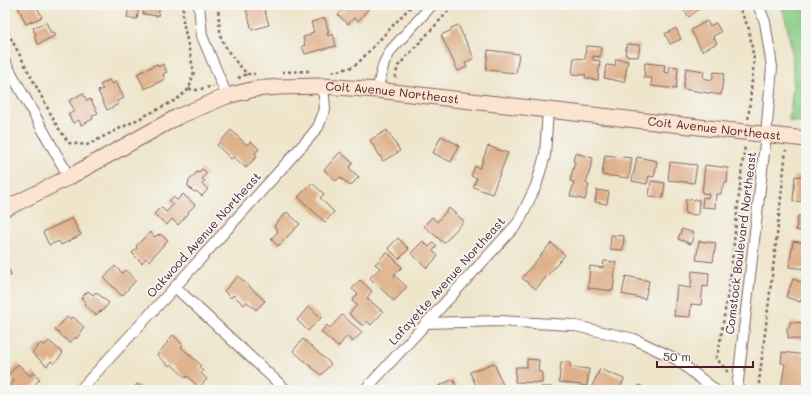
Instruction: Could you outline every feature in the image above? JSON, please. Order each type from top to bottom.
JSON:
[{"type":"street","points":[[199,5],[202,36],[227,96]]},
{"type":"street","points":[[378,90],[384,63],[391,50],[432,5]]},
{"type":"street","name":"Comstock Boulevard Northeast","points":[[737,387],[766,135],[772,67],[765,22],[758,5]]},
{"type":"street","points":[[5,62],[69,177]]},
{"type":"street","name":"Coit Avenue Northeast","points":[[5,209],[69,177],[177,116],[227,96],[255,89],[279,87],[326,79],[378,90],[806,139]]},
{"type":"street","name":"Oakwood Avenue Northeast","points":[[80,390],[310,137],[318,126],[325,109],[326,79]]},
{"type":"street","name":"Lafayette Avenue Northeast","points":[[365,390],[518,223],[536,186],[545,155],[548,110]]},
{"type":"street","points":[[175,287],[286,390]]},
{"type":"street","points":[[426,323],[500,321],[571,325],[634,339],[676,359],[714,390]]},
{"type":"path","points":[[5,27],[57,126],[69,143],[87,145],[176,100],[190,89],[194,72],[183,22],[183,5]]},
{"type":"path","points":[[218,5],[222,38],[228,51],[247,74],[255,74]]},
{"type":"path","points":[[326,79],[337,71],[354,68],[412,5]]},
{"type":"path","points":[[396,78],[398,66],[454,5]]},
{"type":"path","points":[[737,387],[716,358],[719,349],[730,279],[754,60],[749,29],[738,5]]},
{"type":"path","points":[[278,72],[314,72]]},
{"type":"path","points":[[759,390],[786,162],[787,137]]},
{"type":"green space","points":[[781,5],[806,5],[806,123],[789,121],[793,86],[793,63],[789,33]]},
{"type":"building","points":[[17,5],[36,5],[42,17],[26,24]]},
{"type":"building","points":[[129,5],[160,5],[158,16],[143,14],[143,9],[139,9],[137,19],[127,18]]},
{"type":"building","points":[[245,5],[263,5],[269,25],[252,30]]},
{"type":"building","points":[[352,5],[366,5],[369,8],[358,21],[354,18],[348,24],[338,15],[344,9],[346,11]]},
{"type":"building","points":[[687,5],[704,5],[689,17],[683,9]]},
{"type":"building","points":[[325,18],[329,33],[327,33],[328,36],[333,34],[336,46],[305,54],[302,46],[305,45],[303,37],[314,32],[311,22]]},
{"type":"building","points":[[707,21],[710,26],[716,23],[721,32],[713,36],[717,43],[702,51],[691,30]]},
{"type":"building","points":[[46,22],[51,33],[54,32],[56,35],[38,44],[34,36],[36,35],[33,28]]},
{"type":"building","points":[[458,25],[474,58],[465,63],[467,67],[458,71],[441,35],[452,30],[451,28]]},
{"type":"building","points":[[676,28],[681,39],[670,44],[665,34]]},
{"type":"building","points":[[627,44],[640,45],[638,57],[625,55]]},
{"type":"building","points":[[586,46],[601,47],[600,57],[593,56],[593,60],[600,61],[598,80],[585,78],[586,75],[572,74],[574,58],[585,59]]},
{"type":"building","points":[[488,50],[519,54],[516,73],[486,70]]},
{"type":"building","points":[[616,59],[628,61],[624,82],[604,78],[606,65],[615,66]]},
{"type":"building","points":[[645,63],[665,65],[664,72],[669,73],[670,66],[678,67],[676,89],[651,86],[652,78],[644,78]]},
{"type":"building","points":[[157,64],[158,67],[163,64],[167,72],[163,74],[165,79],[145,89],[137,74]]},
{"type":"building","points":[[686,68],[704,71],[703,78],[712,80],[714,72],[724,73],[721,95],[683,89]]},
{"type":"building","points":[[109,80],[112,84],[116,82],[124,98],[117,101],[119,104],[107,110],[98,91],[103,89],[100,85]]},
{"type":"building","points":[[83,93],[87,101],[90,99],[98,113],[92,116],[93,119],[81,125],[79,120],[73,123],[68,114],[75,111],[69,101]]},
{"type":"building","points":[[231,130],[247,145],[251,141],[259,149],[255,153],[257,156],[246,168],[234,157],[231,159],[217,145]]},
{"type":"building","points":[[387,130],[400,151],[383,161],[370,140]]},
{"type":"building","points":[[441,136],[459,145],[451,162],[433,153]]},
{"type":"building","points":[[488,146],[508,153],[492,194],[473,187],[477,178],[471,176],[475,166],[480,168]]},
{"type":"building","points":[[340,152],[353,163],[349,168],[359,177],[350,186],[340,177],[336,181],[324,170]]},
{"type":"building","points":[[575,153],[593,158],[586,184],[589,185],[585,200],[570,196],[574,182],[570,181],[575,162],[573,161]]},
{"type":"building","points":[[605,155],[632,158],[629,178],[602,175]]},
{"type":"building","points":[[637,157],[657,161],[654,177],[649,176],[647,184],[632,181]]},
{"type":"building","points":[[670,162],[697,165],[694,183],[668,180]]},
{"type":"building","points":[[705,165],[728,168],[727,183],[724,183],[721,194],[716,194],[715,208],[702,207],[703,197],[708,198],[709,194],[702,193]]},
{"type":"building","points":[[202,169],[207,173],[202,179],[205,181],[202,184],[208,189],[202,196],[196,191],[194,192],[187,185],[197,172],[198,173]]},
{"type":"building","points":[[795,176],[806,177],[806,202],[793,201]]},
{"type":"building","points":[[651,181],[665,183],[663,198],[649,196]]},
{"type":"building","points":[[312,183],[324,194],[320,198],[334,212],[325,222],[298,197]]},
{"type":"building","points":[[597,190],[609,192],[607,204],[595,202]]},
{"type":"building","points":[[183,194],[195,205],[178,225],[172,219],[167,225],[154,214],[161,207],[166,212],[173,205],[169,201],[173,197],[177,200]]},
{"type":"building","points":[[686,199],[699,200],[698,215],[685,214]]},
{"type":"building","points":[[449,208],[464,221],[444,243],[424,226],[432,217],[437,222]]},
{"type":"building","points":[[287,212],[300,224],[278,246],[271,239],[278,231],[274,226]]},
{"type":"building","points":[[798,216],[806,217],[806,232],[796,230]]},
{"type":"building","points":[[72,218],[81,235],[61,245],[59,241],[49,245],[43,232]]},
{"type":"building","points":[[682,229],[694,233],[691,244],[678,239]]},
{"type":"building","points":[[150,232],[155,237],[158,234],[159,236],[160,234],[168,240],[149,261],[146,258],[142,263],[132,253],[137,248],[136,246]]},
{"type":"building","points":[[611,235],[624,236],[623,250],[610,249]]},
{"type":"building","points":[[398,238],[409,249],[399,259],[388,248]]},
{"type":"building","points":[[423,241],[429,247],[433,243],[437,246],[433,251],[438,256],[427,268],[411,253]]},
{"type":"building","points":[[699,241],[716,243],[713,262],[696,260]]},
{"type":"building","points":[[793,241],[806,243],[806,269],[789,267]]},
{"type":"building","points":[[551,243],[565,255],[536,289],[522,278]]},
{"type":"building","points":[[387,252],[402,267],[394,275],[407,287],[394,301],[370,278],[380,268],[375,264]]},
{"type":"building","points":[[604,261],[616,262],[613,291],[588,288],[590,266],[603,268]]},
{"type":"building","points":[[5,265],[12,275],[5,278]]},
{"type":"building","points":[[115,266],[122,273],[125,270],[136,280],[122,296],[104,278]]},
{"type":"building","points":[[692,271],[709,273],[708,287],[703,286],[701,305],[691,304],[690,317],[674,316],[677,286],[691,288]]},
{"type":"building","points":[[238,276],[265,301],[256,310],[247,302],[244,305],[233,295],[231,298],[224,291]]},
{"type":"building","points":[[626,276],[649,281],[645,299],[622,294]]},
{"type":"building","points":[[793,279],[806,284],[806,300],[801,299],[800,302],[786,297]]},
{"type":"building","points":[[360,280],[372,291],[367,298],[383,312],[371,325],[367,321],[363,326],[349,314],[357,305],[352,301],[358,294],[352,289]]},
{"type":"building","points":[[88,291],[93,295],[96,292],[109,303],[96,315],[84,304],[86,302],[81,298]]},
{"type":"building","points":[[309,306],[321,318],[308,331],[297,320]]},
{"type":"building","points":[[342,315],[362,332],[353,342],[347,336],[338,347],[321,332],[327,325],[330,328]]},
{"type":"building","points":[[67,317],[71,319],[73,317],[84,327],[76,339],[75,337],[70,343],[55,330]]},
{"type":"building","points":[[790,322],[806,323],[806,335],[804,340],[788,338],[787,328],[789,328]]},
{"type":"building","points":[[173,335],[183,345],[181,347],[201,365],[199,367],[203,371],[201,373],[207,379],[199,387],[187,376],[186,378],[171,364],[169,366],[157,355]]},
{"type":"building","points":[[303,339],[331,364],[321,375],[293,351]]},
{"type":"building","points":[[49,341],[63,353],[54,364],[51,361],[47,366],[32,353],[41,343],[44,346]]},
{"type":"building","points":[[782,352],[806,355],[805,386],[798,385],[798,390],[781,387],[785,364],[781,363]]},
{"type":"building","points":[[527,359],[539,360],[538,372],[542,372],[542,383],[515,382],[516,367],[527,367]]},
{"type":"building","points":[[561,362],[570,363],[570,367],[589,369],[587,386],[559,382]]},
{"type":"building","points":[[494,363],[505,390],[478,390],[470,372]]},
{"type":"building","points":[[18,364],[30,376],[33,372],[40,379],[30,390],[15,390],[10,386],[14,381],[8,375]]},
{"type":"building","points":[[600,369],[624,379],[620,389],[623,390],[595,390],[591,388]]},
{"type":"building","points":[[453,379],[458,390],[438,390],[437,387]]},
{"type":"building","points":[[137,384],[143,390],[132,390]]},
{"type":"building","points":[[639,385],[649,390],[636,390]]},
{"type":"building","points":[[541,387],[551,387],[551,390],[541,390]]}]
